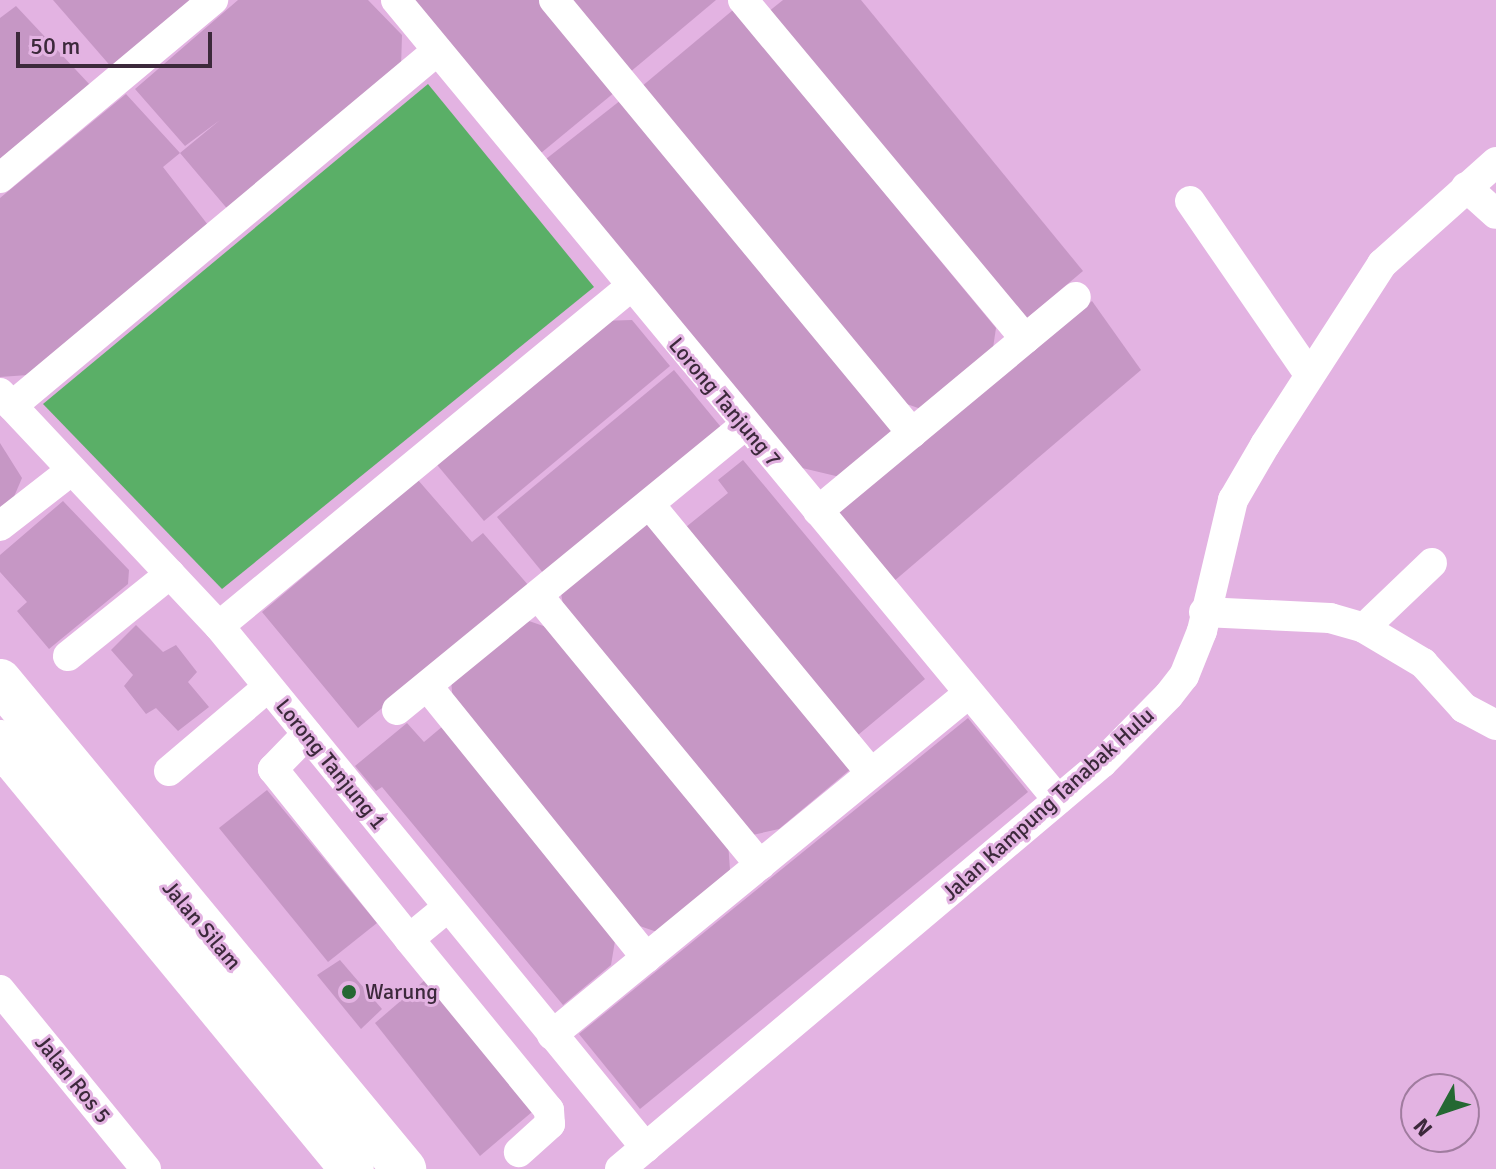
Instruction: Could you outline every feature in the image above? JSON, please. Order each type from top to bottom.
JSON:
[{"type":"highway","name":"Jalan Silam","points":[[0,681],[404,1169]]},
{"type":"highway","name":"Jalan Silam","points":[[0,742],[352,1169]]},
{"type":"street","points":[[0,178],[213,0]]},
{"type":"street","name":"Lorong Tanjung 7","points":[[396,0],[629,288],[1058,800]]},
{"type":"street","points":[[554,0],[912,433]]},
{"type":"street","points":[[743,0],[1025,339]]},
{"type":"street","points":[[6,400],[437,51]]},
{"type":"street","name":"Jalan Kampung Tanabak Hulu","points":[[620,1169],[1058,800],[1169,695],[1194,654],[1233,500],[1309,374],[1382,264],[1496,162]]},
{"type":"street","points":[[1466,187],[1496,214]]},
{"type":"street","points":[[1190,201],[1309,374]]},
{"type":"street","points":[[219,626],[629,288]]},
{"type":"street","points":[[818,511],[1076,297]]},
{"type":"street","name":"Lorong Tanjung 1","points":[[6,400],[219,626],[646,1148]]},
{"type":"street","points":[[397,710],[540,598],[744,426]]},
{"type":"street","points":[[0,526],[72,470]]},
{"type":"street","points":[[650,505],[871,773]]},
{"type":"street","points":[[1364,628],[1432,563]]},
{"type":"street","points":[[68,656],[170,574]]},
{"type":"street","points":[[540,598],[760,865]]},
{"type":"street","points":[[1204,612],[1330,618],[1364,628],[1423,663],[1464,708],[1496,725]]},
{"type":"street","points":[[169,771],[268,687]]},
{"type":"street","points":[[428,687],[647,958]]},
{"type":"street","points":[[552,1035],[968,694]]},
{"type":"street","points":[[307,734],[273,769],[549,1110],[550,1124],[519,1152]]},
{"type":"street","points":[[409,939],[448,907]]},
{"type":"street","name":"Jalan Ros 5","points":[[0,990],[146,1169]]},
{"type":"green space","points":[[428,84],[594,287],[222,589],[43,404]]},
{"type":"building","points":[[53,0],[193,0],[113,69]]},
{"type":"building","points":[[238,0],[368,0],[402,35],[401,68],[230,212],[180,153],[220,120],[185,146],[135,89]]},
{"type":"building","points":[[414,0],[539,0],[615,92],[541,153]]},
{"type":"building","points":[[569,0],[716,0],[629,73]]},
{"type":"building","points":[[783,0],[861,0],[1083,271],[1026,319],[768,12]]},
{"type":"building","points":[[16,6],[91,86],[0,162],[0,18]]},
{"type":"building","points":[[733,10],[996,328],[993,348],[921,409],[898,401],[641,87]]},
{"type":"building","points":[[126,94],[180,153],[163,167],[208,225],[28,375],[0,377],[0,198]]},
{"type":"building","points":[[621,100],[897,430],[840,477],[798,467],[546,159]]},
{"type":"building","points":[[1092,301],[1141,370],[893,582],[837,511]]},
{"type":"building","points":[[632,320],[670,366],[484,521],[433,460],[600,321]]},
{"type":"building","points":[[674,370],[725,432],[548,579],[497,517]]},
{"type":"building","points":[[0,443],[22,478],[10,506],[0,512]]},
{"type":"building","points":[[743,460],[925,679],[858,735],[686,527],[728,493],[718,480]]},
{"type":"building","points":[[418,480],[472,542],[483,533],[529,586],[358,728],[262,612]]},
{"type":"building","points":[[63,501],[129,570],[128,584],[49,649],[17,611],[27,602],[0,572],[0,555]]},
{"type":"building","points":[[649,522],[852,768],[779,829],[748,836],[564,611],[561,593]]},
{"type":"building","points":[[529,621],[552,629],[728,842],[730,870],[657,932],[634,924],[453,702],[451,680]]},
{"type":"building","points":[[136,625],[163,652],[176,645],[197,672],[188,682],[209,707],[178,731],[156,708],[146,714],[124,686],[133,675],[111,650]]},
{"type":"building","points":[[968,718],[1028,792],[640,1109],[579,1034]]},
{"type":"building","points":[[407,723],[424,742],[443,726],[616,935],[611,965],[563,1005],[382,787],[376,791],[355,766]]},
{"type":"building","points":[[267,790],[377,923],[328,962],[219,828]]},
{"type":"building","name":"Warung","points":[[340,960],[382,1009],[361,1029],[317,975]]},
{"type":"building","points":[[425,980],[532,1112],[480,1156],[375,1023]]},
{"type":"place","name":"Warung","points":[[349,992]]}]
